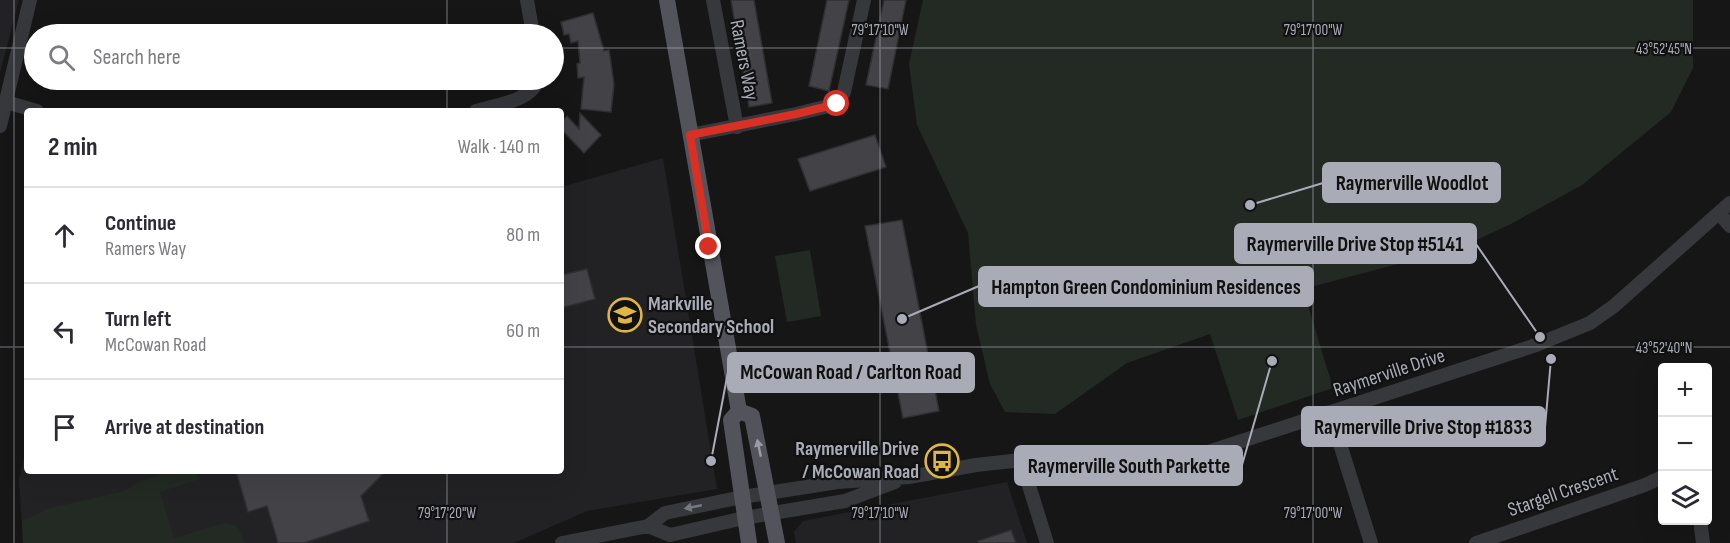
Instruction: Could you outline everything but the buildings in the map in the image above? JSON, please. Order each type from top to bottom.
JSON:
[{"type":"main road","points":[[668,0],[739,411]]},
{"type":"main road","points":[[739,411],[752,416],[777,543]]},
{"type":"main road","points":[[739,411],[731,420],[749,543]]},
{"type":"street","points":[[24,24],[30,0]]},
{"type":"street","points":[[527,0],[531,24]]},
{"type":"street","name":"Ramers Way","points":[[713,0],[737,127]]},
{"type":"street","name":"Ramers Way","points":[[690,135],[737,127],[837,104],[844,92],[864,0]]},
{"type":"street","points":[[0,126],[24,26]]},
{"type":"street","points":[[486,108],[513,100],[531,90]]},
{"type":"street","points":[[6,102],[27,108]]},
{"type":"street","name":"Raymerville Drive","points":[[648,526],[665,513],[742,497],[838,482],[909,477],[976,465],[1021,460],[1112,468],[1167,463],[1196,456],[1536,345],[1590,323],[1614,306],[1730,203]]},
{"type":"street","points":[[1719,213],[1730,226]]},
{"type":"street","points":[[1330,412],[1371,543]]},
{"type":"street","points":[[1021,460],[1047,543]]},
{"type":"street","name":"Raymerville Drive","points":[[648,526],[670,535],[744,518],[845,501],[909,477]]},
{"type":"street","name":"Stargell Crescent","points":[[1476,543],[1658,479]]},
{"type":"street","points":[[1701,525],[1703,543]]},
{"type":"street","points":[[562,543],[648,526]]},
{"type":"shaded area","points":[[0,0],[19,0],[0,73]]},
{"type":"shaded area","points":[[923,0],[1693,0],[1693,68],[1671,112],[1582,185],[1509,225],[1459,248],[1303,289],[1333,388],[1238,420],[1210,334],[1127,363],[1055,414],[1005,412],[990,384],[976,325],[968,233],[917,125],[909,64]]},
{"type":"shaded area","name":"Markville Secondary School","points":[[663,158],[717,489],[587,511],[514,543],[23,543],[19,480],[24,457],[24,474],[564,474],[564,186]]},
{"type":"shaded area","points":[[810,250],[821,316],[787,322],[775,256]]},
{"type":"shaded area","points":[[163,474],[195,474],[201,479],[160,492],[174,538],[225,523],[238,529],[245,543],[23,543],[22,521],[47,509],[124,491],[141,481]]},
{"type":"shaded area","points":[[1007,482],[1027,543],[796,543],[794,532],[803,521]]},
{"type":"place","name":"Raymerville Woodlot","points":[[1250,205]]},
{"type":"place","name":"Markville Secondary School","points":[[625,315]]},
{"type":"place","name":"Hampton Green Condominium Residences","points":[[902,319]]},
{"type":"place","name":"Raymerville Drive Stop #5141","points":[[1540,337]]},
{"type":"place","name":"Raymerville Drive Stop #1833","points":[[1551,359]]},
{"type":"place","name":"Raymerville South Parkette","points":[[1272,361]]},
{"type":"place","name":"McCowan Road / Carlton Road","points":[[711,461]]},
{"type":"place","name":"Raymerville Drive / McCowan Road","points":[[942,461]]},
{"type":"route","points":[[709,247],[690,135],[837,104]]}]
